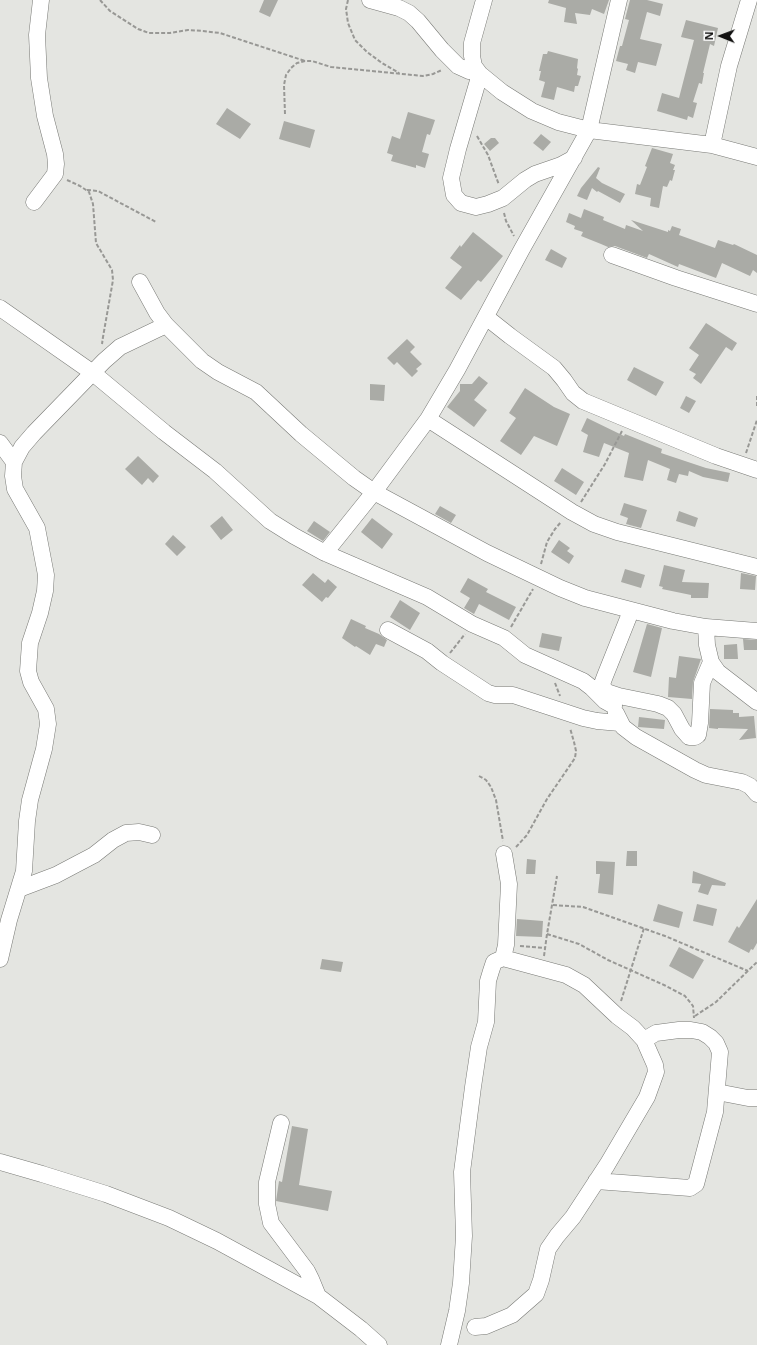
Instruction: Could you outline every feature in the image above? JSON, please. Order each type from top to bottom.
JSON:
[{"type":"street","points":[[34,202],[56,174],[55,154],[45,116],[39,78],[37,35],[41,0]]},
{"type":"street","points":[[370,0],[399,8],[409,13],[418,21],[453,61],[464,69],[479,73]]},
{"type":"street","points":[[484,0],[472,43],[474,66],[479,73],[502,92],[532,110],[558,122],[588,130],[712,145],[757,157]]},
{"type":"street","points":[[325,553],[374,492],[428,419],[458,370],[522,249],[574,158],[588,130],[619,0]]},
{"type":"street","points":[[712,145],[729,66],[749,0]]},
{"type":"street","points":[[479,73],[451,178],[454,195],[461,203],[476,207],[488,204],[503,198],[535,174],[561,165],[574,158]]},
{"type":"street","points":[[612,255],[676,278],[757,304]]},
{"type":"street","points":[[140,282],[157,313],[166,325],[202,361],[218,372],[256,392],[300,434],[374,492],[480,549],[560,588],[585,598],[631,611],[706,627],[757,631]]},
{"type":"street","points":[[1,312],[97,368],[158,427],[215,471],[270,521],[325,553],[426,597],[472,624],[504,638],[525,655],[583,681],[605,701],[619,696],[658,704],[668,708],[674,714],[682,729],[689,737],[695,738],[698,735],[700,723],[702,683],[711,662]]},
{"type":"street","points":[[486,317],[554,368],[573,393],[583,401],[741,465],[757,470]]},
{"type":"street","points":[[0,959],[9,920],[24,871],[29,807],[44,749],[48,724],[46,709],[31,682],[28,671],[30,643],[45,592],[46,575],[37,528],[15,489],[13,476],[14,462],[22,447],[97,368],[120,348],[166,325]]},
{"type":"street","points":[[428,419],[572,512],[594,524],[617,532],[757,567]]},
{"type":"street","points":[[0,443],[14,462]]},
{"type":"street","points":[[631,611],[602,684],[620,723],[627,731],[636,737],[694,770],[706,775],[742,782],[750,786],[757,794]]},
{"type":"street","points":[[706,627],[707,645],[711,662],[718,672],[757,702]]},
{"type":"street","points":[[388,630],[427,651],[442,663],[488,693],[495,695],[513,695],[597,721],[620,723]]},
{"type":"street","points":[[19,889],[56,875],[94,855],[113,840],[126,833],[139,832],[152,835]]},
{"type":"street","points":[[449,1345],[457,1311],[461,1282],[464,1236],[462,1172],[473,1087],[479,1047],[486,1022],[488,981],[494,962],[504,951],[509,884],[504,854]]},
{"type":"street","points":[[475,1327],[486,1326],[512,1315],[536,1294],[541,1280],[548,1249],[573,1217],[607,1165],[647,1097],[656,1072],[655,1065],[644,1040],[584,985],[576,979],[543,969],[504,951]]},
{"type":"street","points":[[596,1181],[690,1188],[696,1184],[712,1128],[717,1092],[720,1052],[716,1043],[692,1023],[656,1033],[644,1040]]},
{"type":"street","points":[[717,1092],[748,1098],[757,1098]]},
{"type":"street","points":[[281,1123],[267,1182],[267,1204],[271,1222],[307,1271],[318,1296]]},
{"type":"street","points":[[0,1162],[106,1194],[169,1218],[217,1241],[318,1296],[361,1329],[379,1345]]},
{"type":"path","points":[[100,0],[110,11],[138,29],[149,32],[170,33],[188,30],[220,33],[306,61],[312,61],[331,67],[423,76],[443,70],[453,61]]},
{"type":"path","points":[[348,0],[346,9],[348,23],[355,40],[367,52],[400,74]]},
{"type":"path","points":[[284,114],[284,84],[286,75],[291,68],[306,61]]},
{"type":"path","points":[[466,122],[488,155],[503,198],[506,221],[522,249]]},
{"type":"path","points":[[56,174],[89,192],[93,204],[96,244],[112,270],[112,280],[97,368]]},
{"type":"path","points":[[86,190],[98,191],[156,222]]},
{"type":"path","points":[[757,396],[757,407]]},
{"type":"path","points":[[504,638],[522,609],[538,577],[547,542],[555,528],[582,500],[605,464],[628,420]]},
{"type":"path","points":[[741,465],[757,420]]},
{"type":"path","points":[[442,663],[472,624]]},
{"type":"path","points":[[478,776],[486,780],[491,786],[493,792],[504,854],[516,846],[527,835],[546,799],[575,758],[576,751],[566,712],[549,666]]},
{"type":"path","points":[[543,969],[546,934],[553,904],[557,876]]},
{"type":"path","points":[[553,904],[583,907],[644,928],[748,971]]},
{"type":"path","points":[[617,1016],[644,928]]},
{"type":"path","points":[[546,934],[579,944],[608,960],[685,996],[693,1006],[692,1023]]},
{"type":"path","points":[[504,951],[545,948]]},
{"type":"path","points":[[692,1023],[757,962]]},
{"type":"building","points":[[264,0],[278,0],[270,17],[259,12]]},
{"type":"building","points":[[549,0],[609,0],[604,14],[592,9],[590,15],[575,13],[577,24],[564,22],[566,8],[548,3]]},
{"type":"building","points":[[630,0],[647,0],[663,4],[660,16],[647,12],[640,39],[662,44],[656,66],[638,62],[635,73],[626,70],[628,64],[616,61],[629,20],[625,19]]},
{"type":"building","points":[[686,20],[718,28],[714,46],[710,44],[702,84],[699,83],[693,102],[697,103],[693,118],[688,116],[687,120],[657,111],[662,93],[679,98],[694,40],[681,37]]},
{"type":"building","points":[[548,51],[578,59],[577,75],[581,76],[578,86],[575,86],[574,92],[557,87],[554,100],[541,97],[545,82],[539,80],[541,71],[539,71],[543,54],[547,54]]},
{"type":"building","points":[[227,108],[251,124],[240,139],[216,124]]},
{"type":"building","points":[[408,112],[435,120],[430,135],[427,134],[422,152],[429,154],[425,168],[416,165],[416,168],[391,161],[393,155],[387,153],[392,136],[400,139]]},
{"type":"building","points":[[284,121],[315,130],[310,148],[279,139]]},
{"type":"building","points":[[541,134],[551,142],[543,151],[533,143]]},
{"type":"building","points":[[491,138],[495,138],[499,143],[490,151],[484,144]]},
{"type":"building","points":[[652,148],[673,154],[670,163],[675,165],[672,181],[670,180],[667,187],[663,186],[659,208],[650,206],[651,198],[635,194],[637,184],[640,185],[647,167],[645,166]]},
{"type":"building","points":[[598,167],[600,168],[596,178],[602,183],[625,194],[620,203],[592,188],[587,200],[577,196],[581,188]]},
{"type":"building","points":[[584,209],[604,217],[603,220],[625,229],[626,225],[643,231],[631,220],[668,232],[672,226],[681,229],[679,235],[715,248],[718,240],[733,245],[734,244],[757,255],[757,273],[753,270],[750,276],[722,263],[716,278],[679,264],[678,267],[649,254],[647,258],[615,246],[608,247],[581,236],[583,232],[574,229],[575,226],[566,222],[569,213],[581,218]]},
{"type":"building","points":[[473,232],[503,256],[481,282],[478,280],[461,300],[445,288],[462,267],[450,258]]},
{"type":"building","points":[[551,249],[567,258],[562,268],[545,260]]},
{"type":"building","points":[[706,323],[737,343],[732,351],[726,347],[701,384],[693,378],[696,374],[689,370],[699,355],[689,348]]},
{"type":"building","points":[[407,339],[415,347],[410,352],[422,364],[416,369],[418,371],[412,377],[397,362],[394,365],[387,358]]},
{"type":"building","points":[[634,367],[664,382],[656,396],[627,380]]},
{"type":"building","points":[[479,376],[488,383],[474,400],[487,410],[474,427],[447,407],[460,391],[460,384],[472,384]]},
{"type":"building","points":[[370,384],[385,385],[384,401],[370,400]]},
{"type":"building","points":[[525,388],[554,407],[570,414],[557,446],[534,436],[521,455],[500,441],[516,418],[509,413]]},
{"type":"building","points":[[686,396],[696,401],[689,413],[680,408]]},
{"type":"building","points":[[587,418],[624,436],[625,434],[662,449],[661,453],[706,468],[730,473],[728,482],[703,477],[689,471],[688,476],[679,474],[676,483],[667,480],[670,469],[648,460],[643,481],[624,477],[629,453],[604,443],[599,457],[583,452],[588,435],[581,431]]},
{"type":"building","points":[[138,456],[159,476],[153,483],[148,478],[142,485],[125,469]]},
{"type":"building","points":[[562,468],[584,482],[576,495],[554,481]]},
{"type":"building","points":[[624,503],[647,510],[641,528],[626,524],[628,518],[620,515]]},
{"type":"building","points":[[440,506],[456,515],[451,523],[435,514]]},
{"type":"building","points":[[679,511],[698,518],[695,527],[676,521]]},
{"type":"building","points":[[222,516],[233,530],[221,540],[210,526]]},
{"type":"building","points":[[372,518],[393,534],[382,549],[361,532]]},
{"type":"building","points":[[314,521],[330,532],[323,541],[307,531]]},
{"type":"building","points":[[173,535],[186,547],[177,556],[165,544]]},
{"type":"building","points":[[559,540],[570,548],[567,551],[574,556],[569,564],[551,552]]},
{"type":"building","points":[[664,565],[685,570],[682,582],[709,583],[708,598],[691,598],[691,595],[662,589],[663,587],[659,586]]},
{"type":"building","points":[[625,569],[645,575],[641,588],[621,582]]},
{"type":"building","points":[[313,573],[325,583],[328,579],[337,587],[328,598],[326,597],[322,602],[302,585]]},
{"type":"building","points":[[741,573],[756,576],[755,590],[740,589]]},
{"type":"building","points":[[468,578],[488,589],[486,592],[516,607],[509,620],[479,604],[474,614],[464,608],[470,598],[460,592]]},
{"type":"building","points":[[400,600],[420,613],[410,630],[390,617]]},
{"type":"building","points":[[351,619],[366,626],[365,628],[379,634],[387,640],[384,647],[376,644],[370,655],[342,638]]},
{"type":"building","points":[[647,624],[662,628],[651,677],[633,672]]},
{"type":"building","points":[[542,633],[562,637],[559,651],[539,647]]},
{"type":"building","points":[[743,639],[757,640],[757,650],[744,650]]},
{"type":"building","points":[[737,644],[738,659],[724,659],[724,645]]},
{"type":"building","points":[[679,656],[701,659],[693,682],[692,699],[668,697],[669,677],[676,678]]},
{"type":"building","points":[[710,709],[733,710],[733,713],[739,713],[739,717],[754,716],[756,738],[739,740],[748,729],[709,728]]},
{"type":"building","points":[[639,717],[665,720],[664,729],[638,727]]},
{"type":"building","points":[[627,851],[637,851],[637,866],[626,866]]},
{"type":"building","points":[[527,859],[536,860],[535,874],[526,874]]},
{"type":"building","points":[[596,861],[615,862],[613,895],[598,893],[600,874],[596,874]]},
{"type":"building","points":[[693,871],[726,883],[725,886],[712,885],[708,895],[698,892],[701,884],[692,883]]},
{"type":"building","points":[[757,899],[757,943],[753,950],[751,949],[749,953],[728,942],[737,926],[739,928]]},
{"type":"building","points":[[658,904],[683,912],[679,928],[653,921]]},
{"type":"building","points":[[697,904],[717,909],[713,926],[693,921]]},
{"type":"building","points":[[517,919],[543,921],[542,937],[516,936]]},
{"type":"building","points":[[679,947],[704,960],[693,979],[669,966]]},
{"type":"building","points":[[322,959],[343,962],[341,972],[320,969]]},
{"type":"building","points":[[292,1126],[308,1129],[299,1185],[332,1191],[328,1211],[276,1201],[279,1181],[282,1182]]}]
